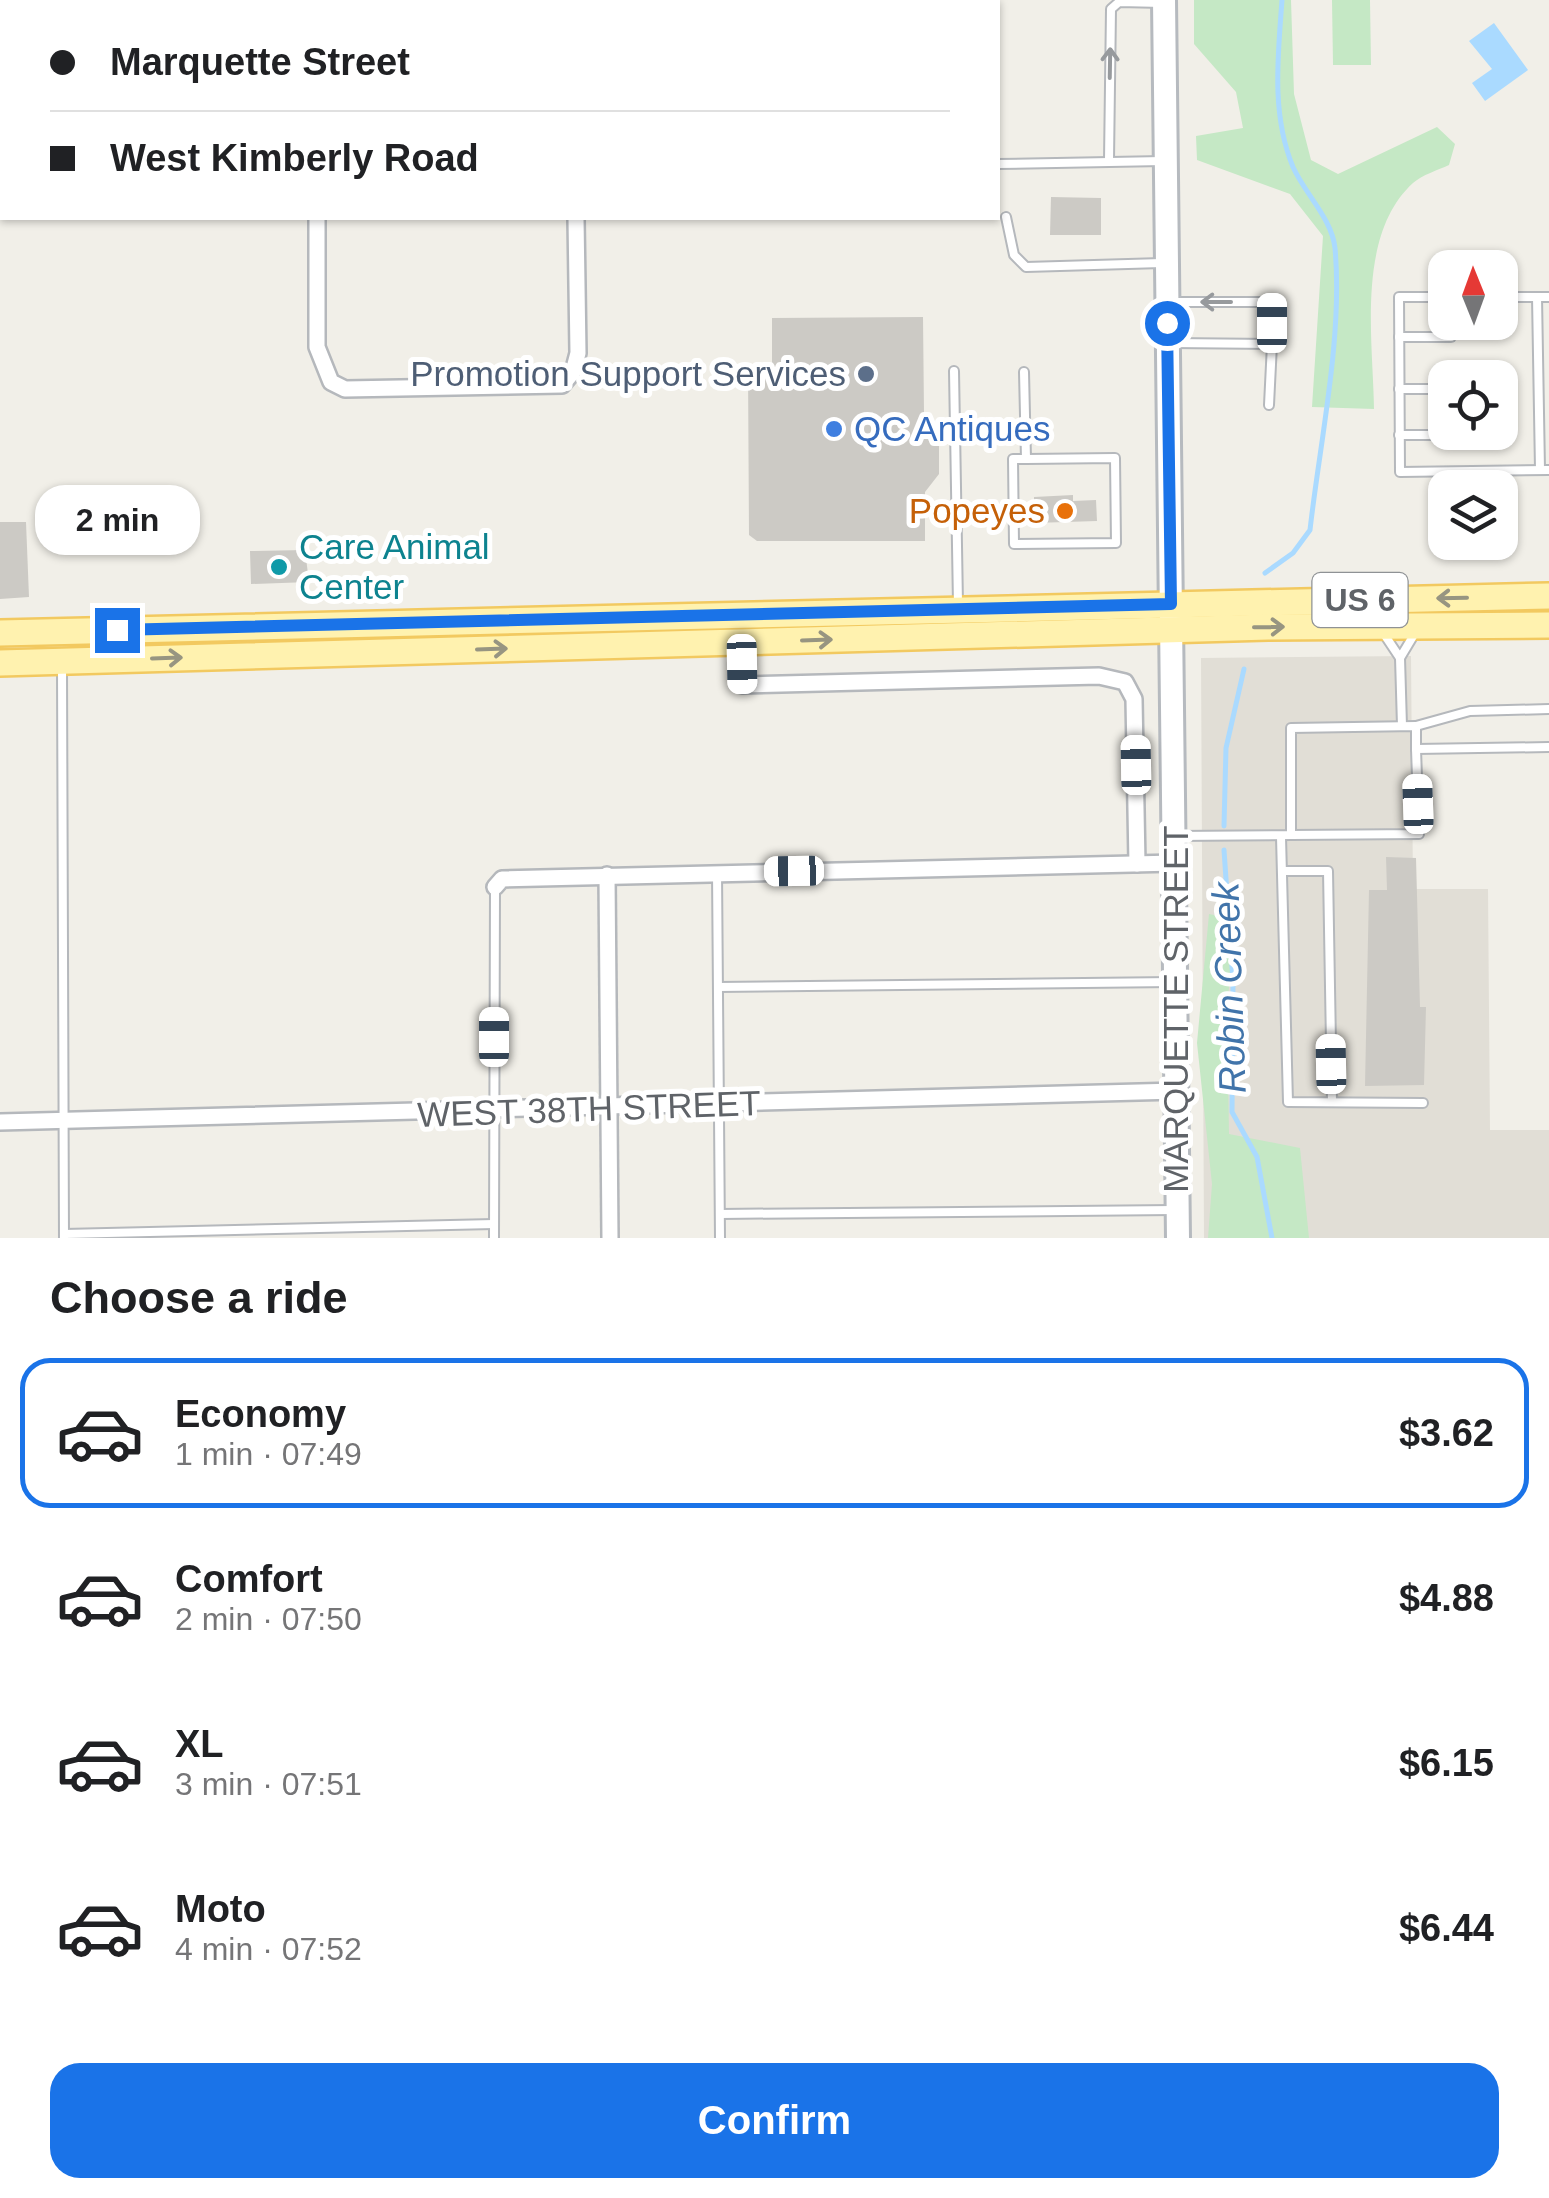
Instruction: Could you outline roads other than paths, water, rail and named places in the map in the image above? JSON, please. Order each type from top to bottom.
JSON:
[{"type":"main road","name":"MARQUETTE STREET","points":[[1164,1],[1178,1238]]},
{"type":"main road","name":"US 6","points":[[0,663],[742,642],[1549,596]]},
{"type":"main road","name":"US 6","points":[[0,633],[958,608],[1380,627],[1549,625]]},
{"type":"street","points":[[316,220],[318,347],[330,382],[345,389],[562,385],[573,372],[578,353],[576,220]]},
{"type":"street","name":"MARQUETTE STREET","points":[[742,642],[742,685],[1099,676],[1125,682],[1134,699],[1137,864]]},
{"type":"street","points":[[495,887],[502,880],[607,875],[1175,863]]},
{"type":"street","points":[[607,875],[610,1238]]},
{"type":"street","name":"WEST 38TH STREET","points":[[0,1122],[609,1109],[1177,1091]]},
{"type":"lane","points":[[1108,160],[1111,9],[1119,2],[1164,1]]},
{"type":"lane","points":[[1000,164],[1164,161]]},
{"type":"lane","points":[[1006,216],[1014,255],[1026,267],[1166,262]]},
{"type":"lane","points":[[1428,297],[1399,296],[1400,472],[1545,470],[1538,297]]},
{"type":"lane","points":[[1518,297],[1549,297]]},
{"type":"lane","points":[[1167,302],[1272,302],[1269,405]]},
{"type":"lane","points":[[1399,337],[1428,338]]},
{"type":"lane","points":[[1167,343],[1272,344]]},
{"type":"lane","points":[[954,371],[958,608]]},
{"type":"lane","points":[[1024,372],[1026,459]]},
{"type":"lane","points":[[1399,388],[1428,389]]},
{"type":"lane","points":[[1399,435],[1428,435]]},
{"type":"lane","points":[[1115,458],[1116,543],[1014,544],[1013,459],[1026,459],[1115,458]]},
{"type":"lane","points":[[1380,627],[1400,658],[1402,726]]},
{"type":"lane","points":[[1400,658],[1418,628]]},
{"type":"lane","points":[[62,662],[64,1236],[494,1224]]},
{"type":"lane","points":[[1424,1103],[1288,1102],[1282,871],[1290,728],[1416,726],[1470,710],[1549,709]]},
{"type":"lane","points":[[1175,836],[1418,834],[1416,726]]},
{"type":"lane","points":[[1416,748],[1549,747]]},
{"type":"lane","points":[[1282,871],[1328,872],[1332,1102]]},
{"type":"lane","points":[[718,872],[720,1238]]},
{"type":"lane","points":[[494,1238],[495,887]]},
{"type":"lane","points":[[718,987],[1176,982]]},
{"type":"lane","points":[[720,1214],[1178,1210]]},
{"type":"water","points":[[1494,23],[1528,70],[1485,101],[1472,83],[1492,69],[1469,41]]},
{"type":"waterway","name":"Robin Creek","points":[[1265,573],[1293,553],[1310,530],[1336,317],[1333,237],[1293,167],[1281,126],[1278,85],[1282,0]]},
{"type":"waterway","name":"Robin Creek","points":[[1224,826],[1226,748],[1244,669]]},
{"type":"waterway","name":"Robin Creek","points":[[1224,850],[1233,981],[1232,1112],[1257,1157],[1272,1238]]},
{"type":"place","name":"Promotion Support Services","points":[[866,374]]},
{"type":"place","name":"QC Antiques","points":[[834,429]]},
{"type":"place","name":"Popeyes","points":[[1065,511]]},
{"type":"place","name":"Care Animal Center","points":[[279,567]]}]
